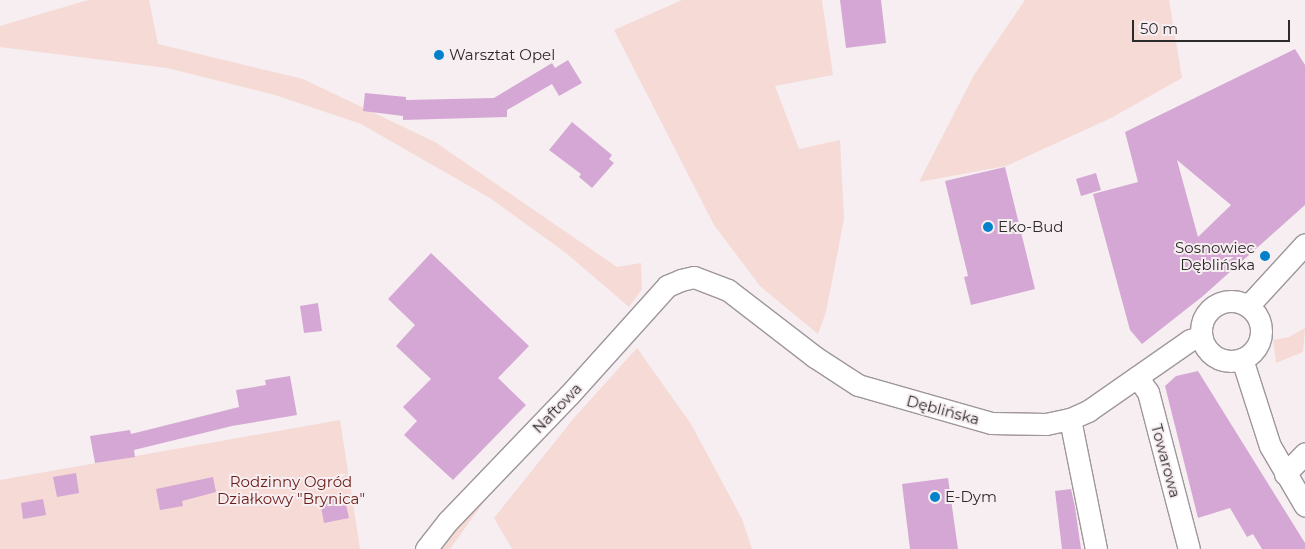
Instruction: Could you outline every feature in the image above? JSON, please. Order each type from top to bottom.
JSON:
[{"type":"street","points":[[1248,306],[1305,244]]},
{"type":"street","name":"Dęblińska","points":[[694,277],[728,290],[816,357],[858,385],[991,423],[1046,424],[1070,419],[1088,411],[1190,340],[1202,337]]},
{"type":"street","name":"Naftowa","points":[[426,549],[448,521],[570,395],[667,286],[694,277]]},
{"type":"street","points":[[1228,301],[1248,306],[1260,320],[1261,332],[1256,348],[1242,359],[1225,360],[1217,357],[1202,337],[1202,323],[1214,306],[1228,301]]},
{"type":"street","points":[[1242,359],[1270,446],[1305,506]]},
{"type":"street","name":"Towarowa","points":[[1136,377],[1148,392],[1189,549]]},
{"type":"street","points":[[1070,419],[1096,549]]},
{"type":"street","points":[[1285,474],[1305,453]]},
{"type":"green space","points":[[88,0],[149,0],[158,44],[303,79],[435,142],[617,267],[641,263],[642,289],[629,307],[566,253],[490,198],[361,124],[275,95],[167,68],[0,47],[0,26]]},
{"type":"green space","points":[[682,0],[822,0],[833,75],[775,86],[799,149],[840,140],[844,219],[826,312],[818,334],[760,286],[714,225],[614,30]]},
{"type":"green space","points":[[1025,0],[1169,0],[1182,78],[1111,118],[1006,166],[919,182],[974,75]]},
{"type":"green space","points":[[1305,328],[1303,352],[1276,363],[1273,340],[1289,337]]},
{"type":"green space","points":[[637,348],[691,424],[742,519],[752,549],[512,549],[494,518],[574,418]]},
{"type":"green space","name":"Rodzinny Ogród Działkowy \"Brynica\"","points":[[340,420],[360,549],[0,549],[0,480]]},
{"type":"green space","points":[[491,492],[450,549],[439,549],[442,545]]},
{"type":"building","points":[[840,0],[881,0],[886,43],[846,48]]},
{"type":"building","points":[[1295,49],[1305,65],[1305,205],[1203,296],[1142,344],[1130,330],[1093,194],[1138,182],[1125,132]],"holes":[[[1177,160],[1231,205],[1198,237]]]},
{"type":"building","points":[[568,60],[582,83],[559,96],[552,84],[507,110],[507,117],[403,120],[403,116],[363,111],[365,93],[406,97],[406,100],[494,98],[552,63],[555,68]]},
{"type":"building","points":[[572,122],[612,155],[609,159],[614,163],[592,188],[579,177],[581,174],[549,150]]},
{"type":"building","name":"Eko-Bud","points":[[1005,167],[1035,289],[971,305],[964,277],[968,276],[945,181]]},
{"type":"building","points":[[1096,173],[1101,190],[1081,196],[1076,179]]},
{"type":"building","points":[[431,253],[529,346],[498,378],[526,405],[453,480],[404,435],[417,421],[403,407],[431,379],[396,346],[415,325],[388,299]]},
{"type":"building","points":[[318,303],[322,331],[304,333],[300,306]]},
{"type":"building","points":[[1198,371],[1305,543],[1305,549],[1262,549],[1253,534],[1247,537],[1230,508],[1198,518],[1165,386],[1176,376]]},
{"type":"building","points":[[290,376],[297,415],[232,426],[134,450],[135,457],[95,463],[90,436],[130,430],[131,434],[239,407],[236,390],[266,385],[265,380]]},
{"type":"building","points":[[76,473],[79,493],[57,497],[53,477]]},
{"type":"building","points":[[213,477],[216,492],[182,501],[183,506],[160,510],[156,489]]},
{"type":"building","points":[[948,478],[958,549],[910,549],[902,484]]},
{"type":"building","points":[[1071,489],[1081,549],[1062,549],[1055,491]]},
{"type":"building","points":[[344,496],[349,518],[324,523],[320,501]]},
{"type":"building","points":[[43,499],[46,515],[23,519],[21,503]]},
{"type":"place","name":"Warsztat Opel","points":[[439,55]]},
{"type":"place","name":"Eko-Bud","points":[[988,227]]},
{"type":"place","name":"Sosnowiec Dęblińska","points":[[1265,256]]},
{"type":"place","name":"E-Dym","points":[[935,497]]}]
